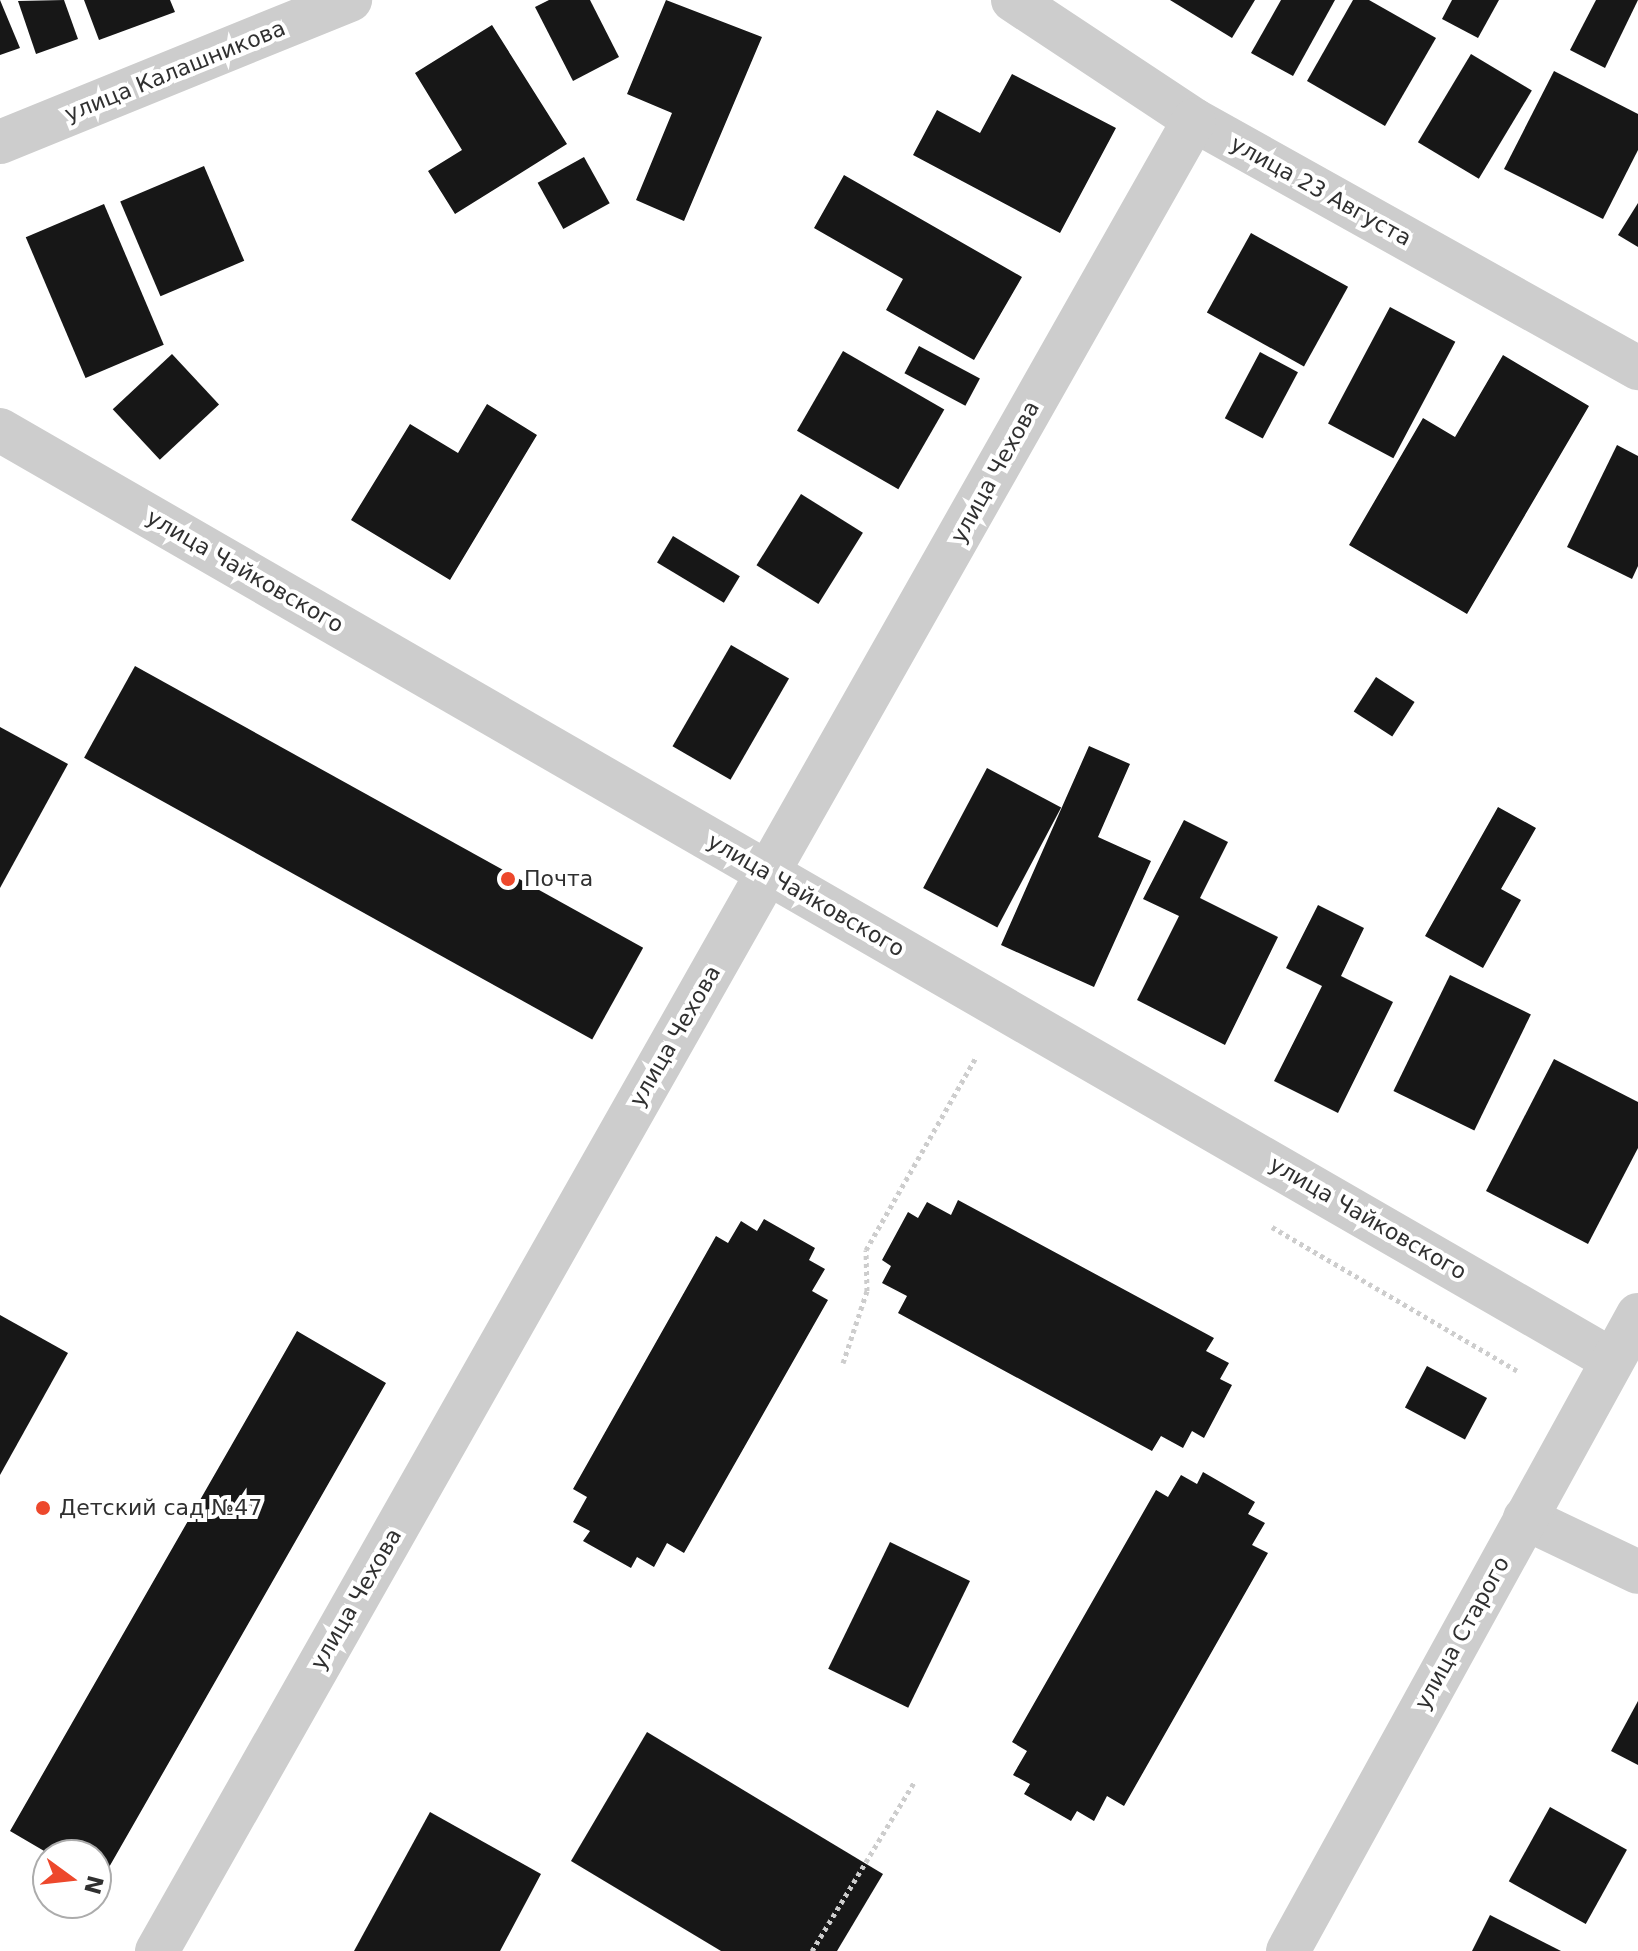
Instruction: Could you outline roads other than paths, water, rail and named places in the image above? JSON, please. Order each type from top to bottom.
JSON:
[{"type":"street","name":"улица Калашникова","points":[[0,142],[350,0]]},
{"type":"street","name":"улица 23 Августа","points":[[1013,0],[1194,120],[1638,368]]},
{"type":"street","name":"улица Чехова","points":[[157,1951],[1194,120]]},
{"type":"street","name":"улица Чайковского","points":[[0,430],[1612,1360]]},
{"type":"street","name":"улица Старого","points":[[1288,1951],[1638,1315]]},
{"type":"street","points":[[1525,1518],[1638,1572]]},
{"type":"place","name":"Почта","points":[[508,879]]},
{"type":"place","name":"Детский сад №47","points":[[43,1508]]}]
